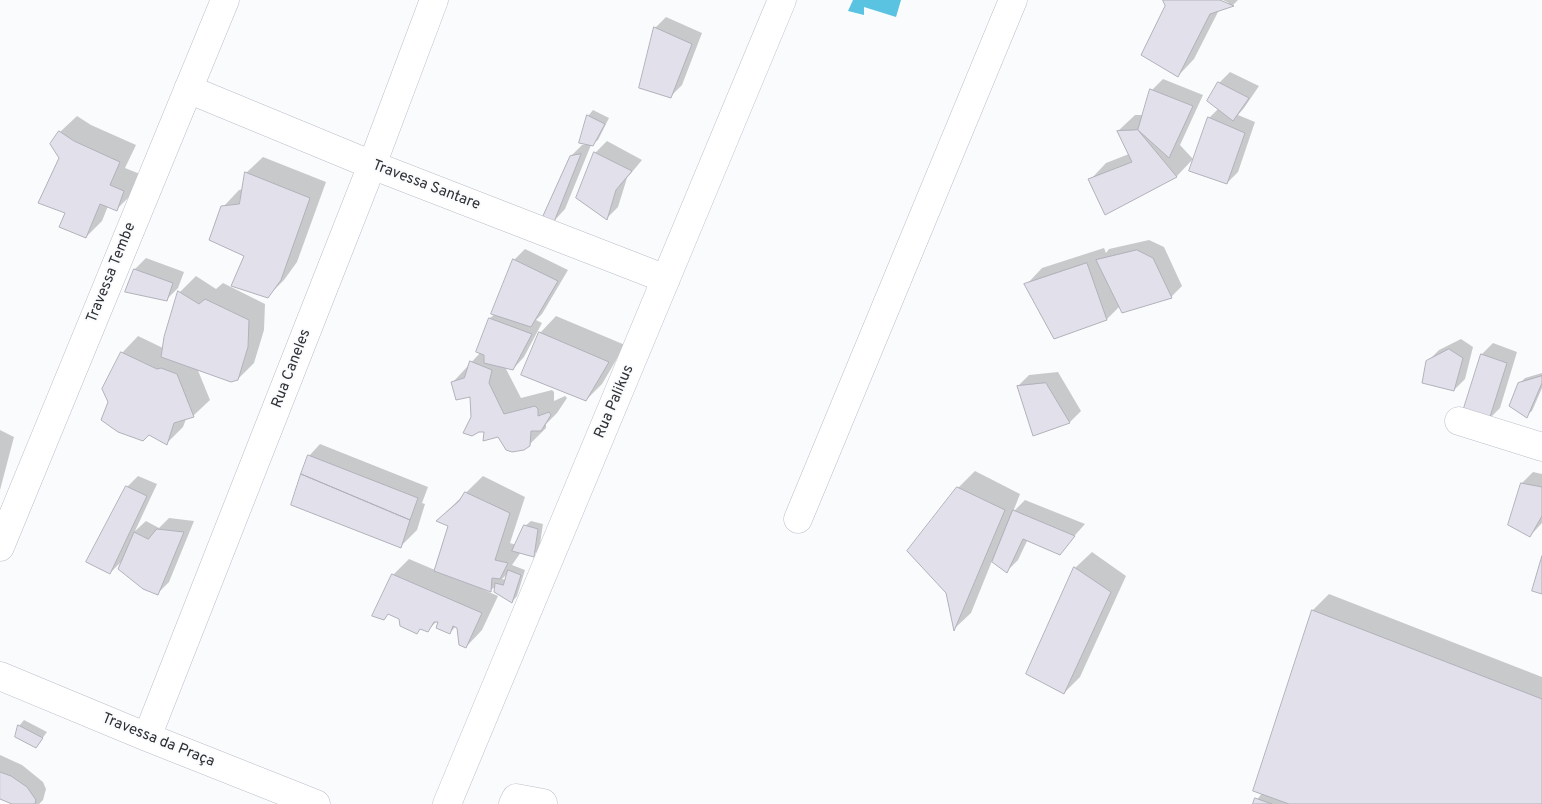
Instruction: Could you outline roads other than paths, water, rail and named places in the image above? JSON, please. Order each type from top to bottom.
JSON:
[{"type":"street","name":"Travessa Tembe","points":[[0,547],[225,0]]},
{"type":"street","name":"Rua Caneles","points":[[147,737],[372,165],[434,0]]},
{"type":"street","name":"Rua Palikus","points":[[447,804],[782,0]]},
{"type":"street","points":[[798,520],[1013,0]]},
{"type":"street","name":"Travessa Santare","points":[[188,89],[372,165],[666,279]]},
{"type":"street","points":[[1459,421],[1542,447]]},
{"type":"street","name":"Travessa da Praça","points":[[0,676],[316,804]]},
{"type":"street","points":[[513,804],[516,798],[543,803]]},
{"type":"water","points":[[853,0],[901,0],[896,17],[864,7],[864,15],[848,11]]}]
